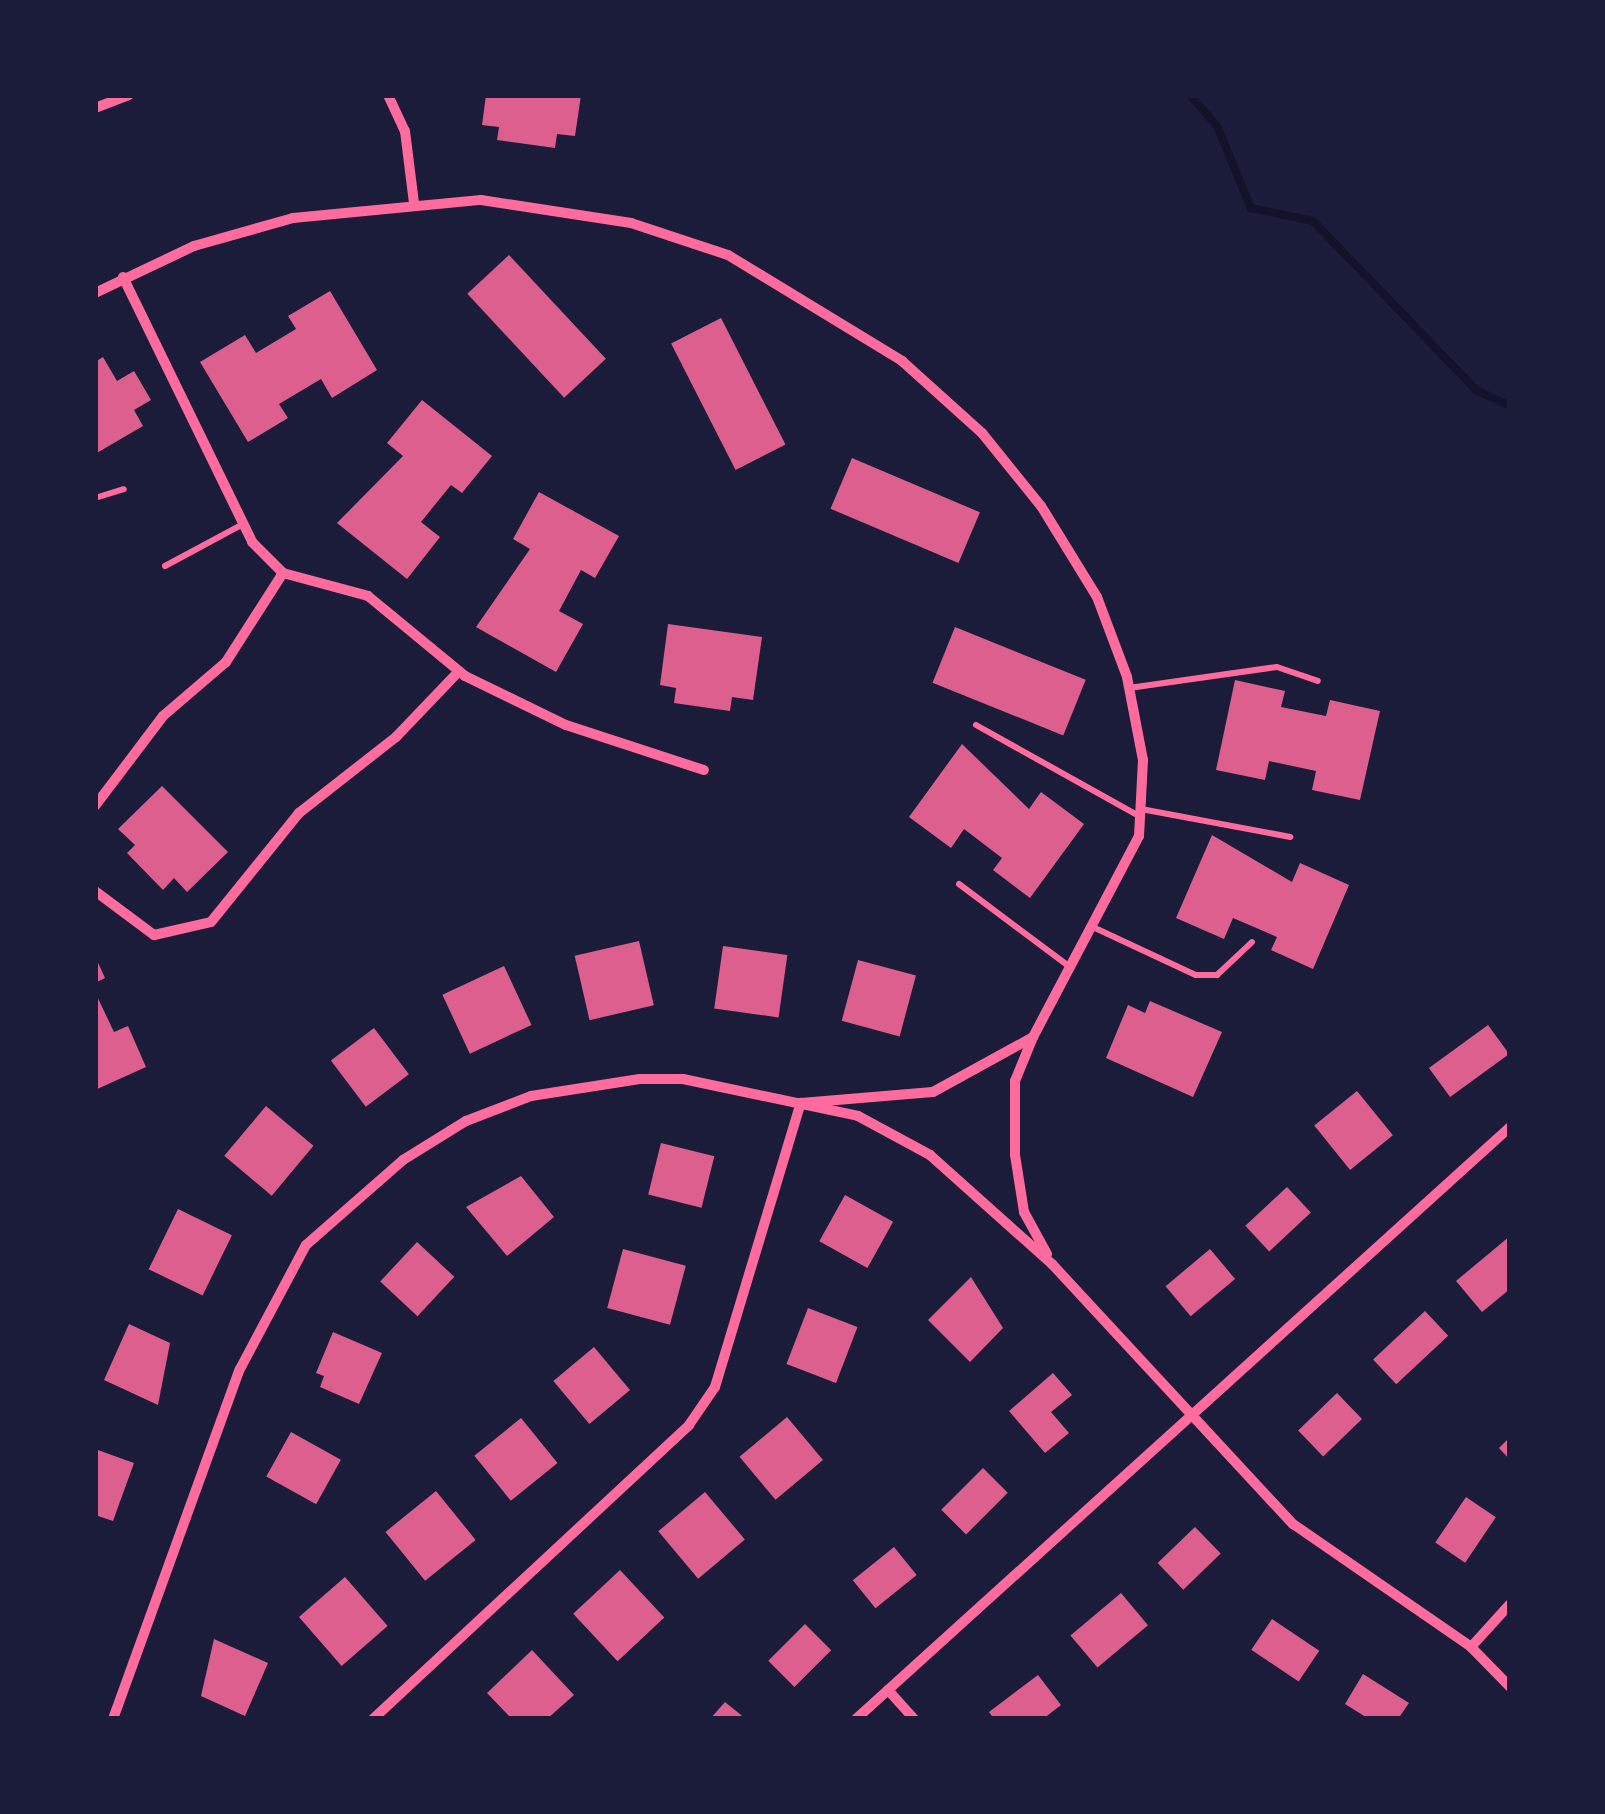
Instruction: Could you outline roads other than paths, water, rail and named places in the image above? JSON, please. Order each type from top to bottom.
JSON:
[{"type":"street","points":[[95,108],[129,95]]},
{"type":"street","points":[[388,95],[405,130],[414,203]]},
{"type":"street","points":[[95,293],[123,278],[292,218],[414,203],[560,209],[668,234],[754,269],[902,361],[982,433],[1041,506],[1097,597],[1130,688],[1140,813],[1095,928],[1034,1038],[1015,1081],[1016,1171],[1024,1212],[1052,1264]]},
{"type":"street","points":[[123,278],[244,524],[283,573],[368,596],[459,672],[566,725],[704,770]]},
{"type":"street","points":[[95,806],[163,716],[226,662],[283,573]]},
{"type":"street","points":[[95,891],[154,935],[211,922],[299,813],[396,737],[459,672]]},
{"type":"street","points":[[801,1104],[933,1092],[1034,1038]]},
{"type":"street","points":[[113,1719],[271,1300],[306,1246],[355,1198],[466,1121],[594,1080],[683,1079],[858,1116],[930,1154],[1052,1264],[1338,1563],[1472,1647],[1510,1687]]},
{"type":"street","points":[[373,1719],[698,1413],[715,1387],[801,1104]]},
{"type":"street","points":[[856,1719],[1510,1127]]},
{"type":"street","points":[[1472,1647],[1510,1604]]},
{"type":"street","points":[[888,1690],[914,1719]]},
{"type":"lane","points":[[95,498],[124,488]]},
{"type":"lane","points":[[165,566],[244,524]]},
{"type":"lane","points":[[1130,688],[1277,667],[1318,682]]},
{"type":"lane","points":[[976,725],[1140,813],[1290,838]]},
{"type":"lane","points":[[959,884],[1071,968]]},
{"type":"lane","points":[[1095,928],[1196,975],[1237,964],[1252,942]]},
{"type":"waterway","points":[[1190,95],[1217,126],[1251,208],[1313,221],[1476,390],[1510,406]]}]
